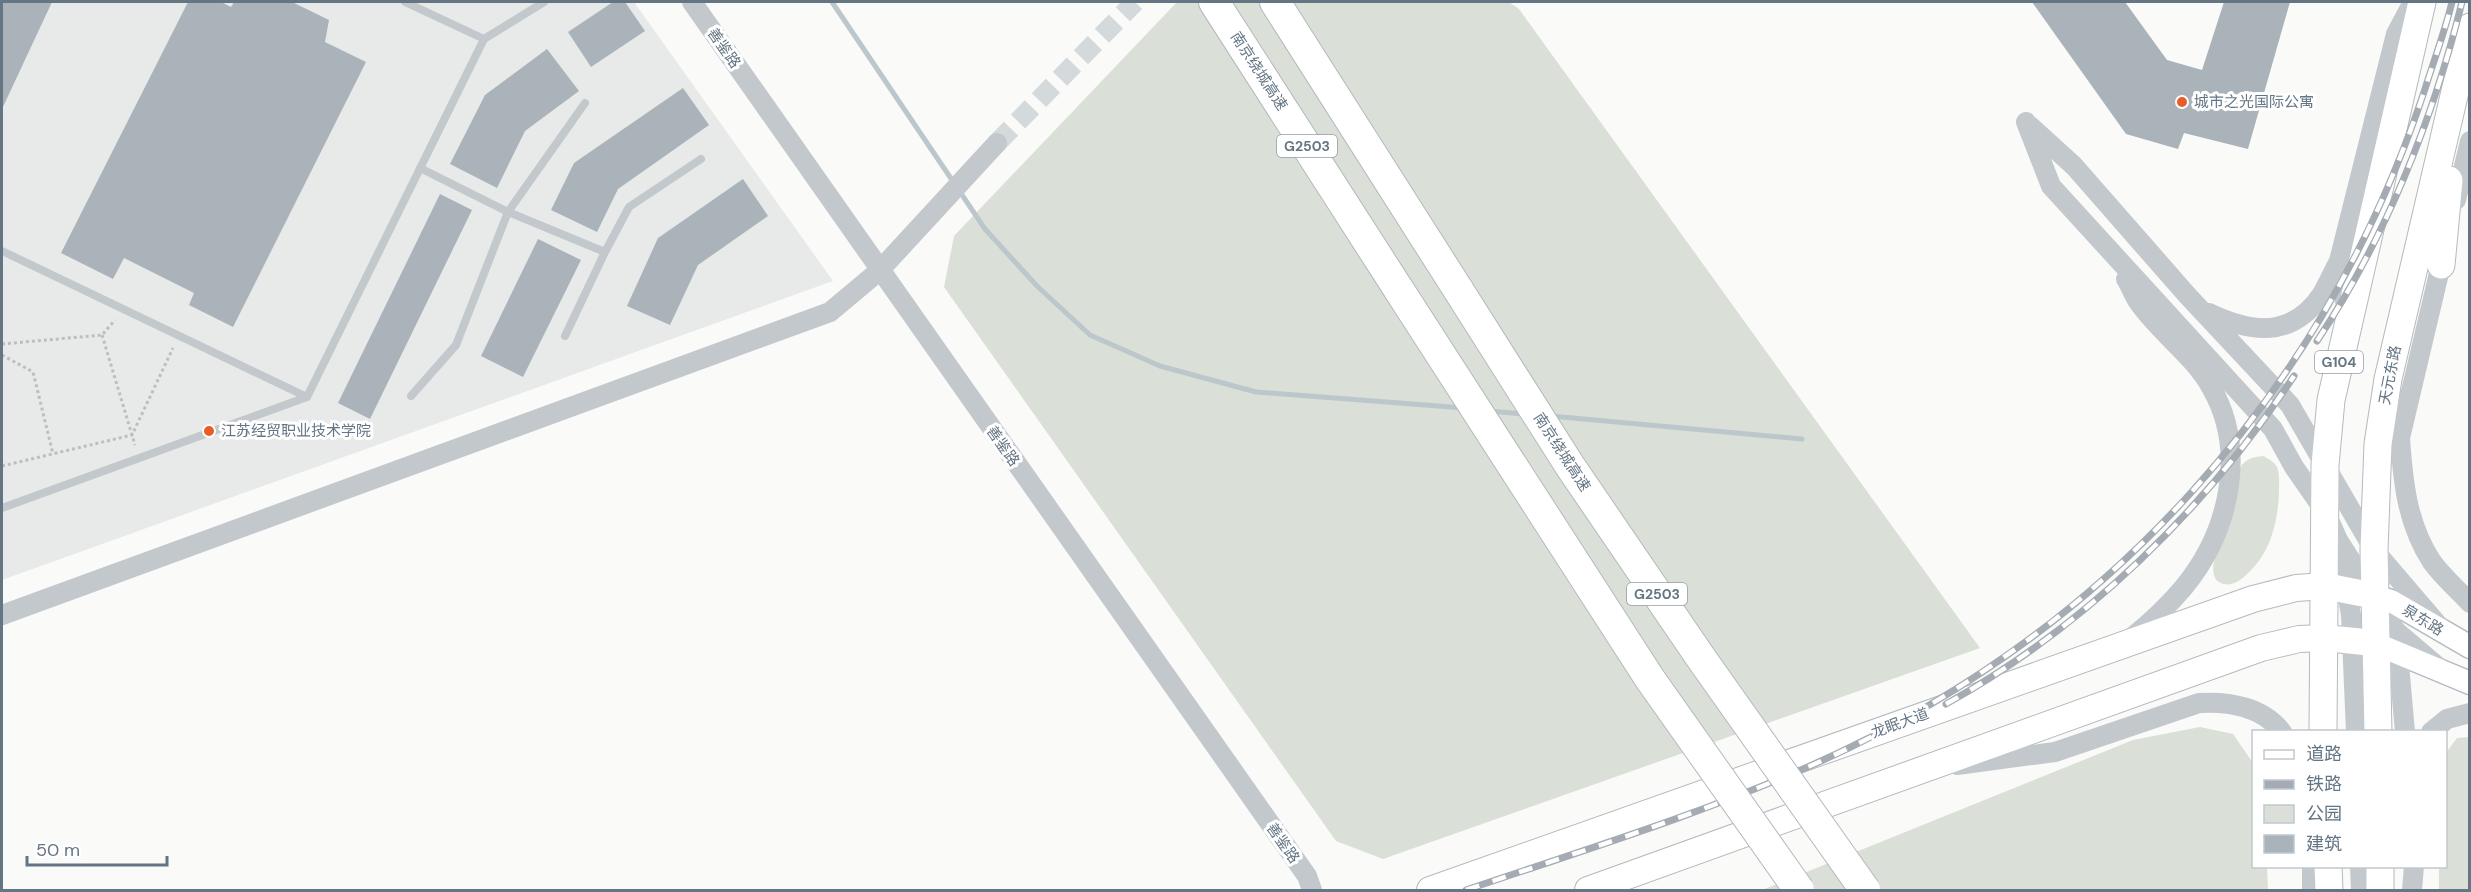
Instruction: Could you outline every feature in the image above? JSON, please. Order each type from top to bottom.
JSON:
[{"type":"highway","name":"南京绕城高速","points":[[1214,2],[1650,679],[1799,891]]},
{"type":"highway","name":"南京绕城高速","points":[[1275,2],[1570,466],[1708,668],[1865,891]]},
{"type":"highway","name":"G104","points":[[2321,723],[2325,638],[2325,465],[2331,400],[2422,2]]},
{"type":"highway","name":"天元东路","points":[[2378,730],[2390,642],[2374,550],[2378,444],[2388,380],[2469,27]]},
{"type":"highway","points":[[2440,265],[2459,70]]},
{"type":"highway","points":[[2328,868],[2328,891]]},
{"type":"highway","points":[[2380,868],[2380,891]]},
{"type":"main road","name":"龙眠大道","points":[[1430,891],[2253,599],[2296,588],[2325,586],[2383,598]]},
{"type":"main road","name":"泉东路","points":[[2383,598],[2469,647]]},
{"type":"main road","points":[[1588,891],[2262,648],[2299,639],[2325,638],[2390,642],[2469,683]]},
{"type":"street","name":"善鉴路","points":[[692,2],[1300,867],[1312,891]]},
{"type":"street","points":[[2383,166],[2399,2]]},
{"type":"street","points":[[2187,295],[2210,313],[2238,326],[2264,330],[2285,325],[2303,314],[2321,295],[2339,261],[2396,34],[2413,2]]},
{"type":"street","points":[[2383,598],[2338,540],[2326,513],[2294,467],[2273,429],[2051,186],[2026,122],[2074,166],[2187,295],[2290,405],[2374,550],[2445,633]]},
{"type":"street","name":"天元东路","points":[[2469,141],[2400,438],[2409,516],[2432,562],[2469,603]]},
{"type":"street","points":[[2,615],[830,312],[879,271],[997,143]]},
{"type":"street","points":[[2114,255],[2139,303],[2198,368],[2210,386],[2227,426],[2232,456],[2230,488],[2223,517],[2206,553],[2185,587],[2153,620],[2125,643]]},
{"type":"street","points":[[2339,261],[2348,324]]},
{"type":"street","points":[[2325,465],[2351,615],[2356,730]]},
{"type":"street","points":[[2390,642],[2405,730]]},
{"type":"street","points":[[1925,769],[2055,752],[2199,702],[2224,702],[2251,709],[2274,721],[2281,730]]},
{"type":"street","points":[[2433,730],[2447,719],[2469,713]]},
{"type":"street","points":[[2312,868],[2312,891]]},
{"type":"street","points":[[2360,868],[2361,891]]},
{"type":"street","points":[[2409,868],[2411,891]]},
{"type":"street","points":[[2411,891],[2414,868]]},
{"type":"lane","points":[[405,2],[484,39]]},
{"type":"lane","points":[[2,508],[307,397],[484,39],[544,2]]},
{"type":"lane","points":[[411,396],[456,345],[508,212],[585,103]]},
{"type":"lane","points":[[565,336],[629,207],[701,159]]},
{"type":"lane","points":[[420,168],[508,212],[605,252]]},
{"type":"lane","points":[[2,251],[307,397]]},
{"type":"path","points":[[2,344],[102,335],[124,309]]},
{"type":"path","points":[[102,335],[139,458]]},
{"type":"path","points":[[132,435],[180,336]]},
{"type":"path","points":[[2,355],[33,372],[53,454]]},
{"type":"path","points":[[2,466],[132,435]]},
{"type":"shaded area","name":"江苏经贸职业技术学院","points":[[2,2],[634,2],[833,281],[2,580]]},
{"type":"green space","points":[[1177,2],[1509,2],[1519,9],[1980,648],[1383,859],[1336,841],[944,287],[954,236]]},
{"type":"green space","points":[[2263,456],[2274,463],[2279,473],[2279,494],[2271,539],[2261,558],[2245,576],[2237,582],[2224,584],[2215,578],[2214,561],[2233,513],[2238,473],[2247,461]]},
{"type":"green space","points":[[2200,727],[2233,734],[2252,762],[2252,868],[2267,868],[2268,890],[1762,890],[2133,740]]},
{"type":"green space","points":[[2469,737],[2469,890],[2439,890],[2439,868],[2447,868],[2447,752],[2457,738]]},
{"type":"building","points":[[2,2],[52,2],[2,109]]},
{"type":"building","points":[[188,2],[221,2],[231,7],[234,2],[292,2],[329,20],[325,42],[366,62],[233,327],[189,305],[194,293],[124,258],[113,279],[61,253]]},
{"type":"building","points":[[613,2],[625,2],[645,31],[591,67],[568,32]]},
{"type":"building","name":"城市之光国际公寓","points":[[2032,2],[2125,2],[2167,60],[2202,70],[2224,2],[2290,2],[2248,149],[2184,133],[2178,149],[2126,134]]},
{"type":"building","points":[[547,49],[579,91],[525,131],[497,188],[450,164],[485,95]]},
{"type":"building","points":[[683,88],[709,125],[618,189],[597,232],[551,210],[574,163]]},
{"type":"building","points":[[743,179],[768,216],[698,265],[670,325],[627,306],[658,238]]},
{"type":"building","points":[[440,194],[472,210],[370,419],[338,403]]},
{"type":"building","points":[[538,239],[581,260],[523,377],[481,356]]},
{"type":"waterway","points":[[832,2],[985,229],[1037,286],[1090,335],[1160,366],[1256,392],[1464,408]]},
{"type":"waterway","points":[[1488,411],[1524,414]]},
{"type":"waterway","points":[[1551,416],[1802,439]]},
{"type":"tunnel","points":[[997,143],[1135,2]]},
{"type":"railway","points":[[1466,890],[1596,847],[1768,784],[1810,766],[1917,712],[2016,648],[2108,575],[2190,494],[2264,403],[2328,306],[2382,201],[2425,89],[2452,2]]},
{"type":"railway","points":[[2317,341],[2364,262],[2404,178],[2437,90],[2462,2]]},
{"type":"railway","points":[[1946,704],[2047,639],[2139,561],[2222,473],[2294,376]]},
{"type":"place","name":"城市之光国际公寓","points":[[2182,102]]},
{"type":"place","name":"江苏经贸职业技术学院","points":[[209,431]]}]
